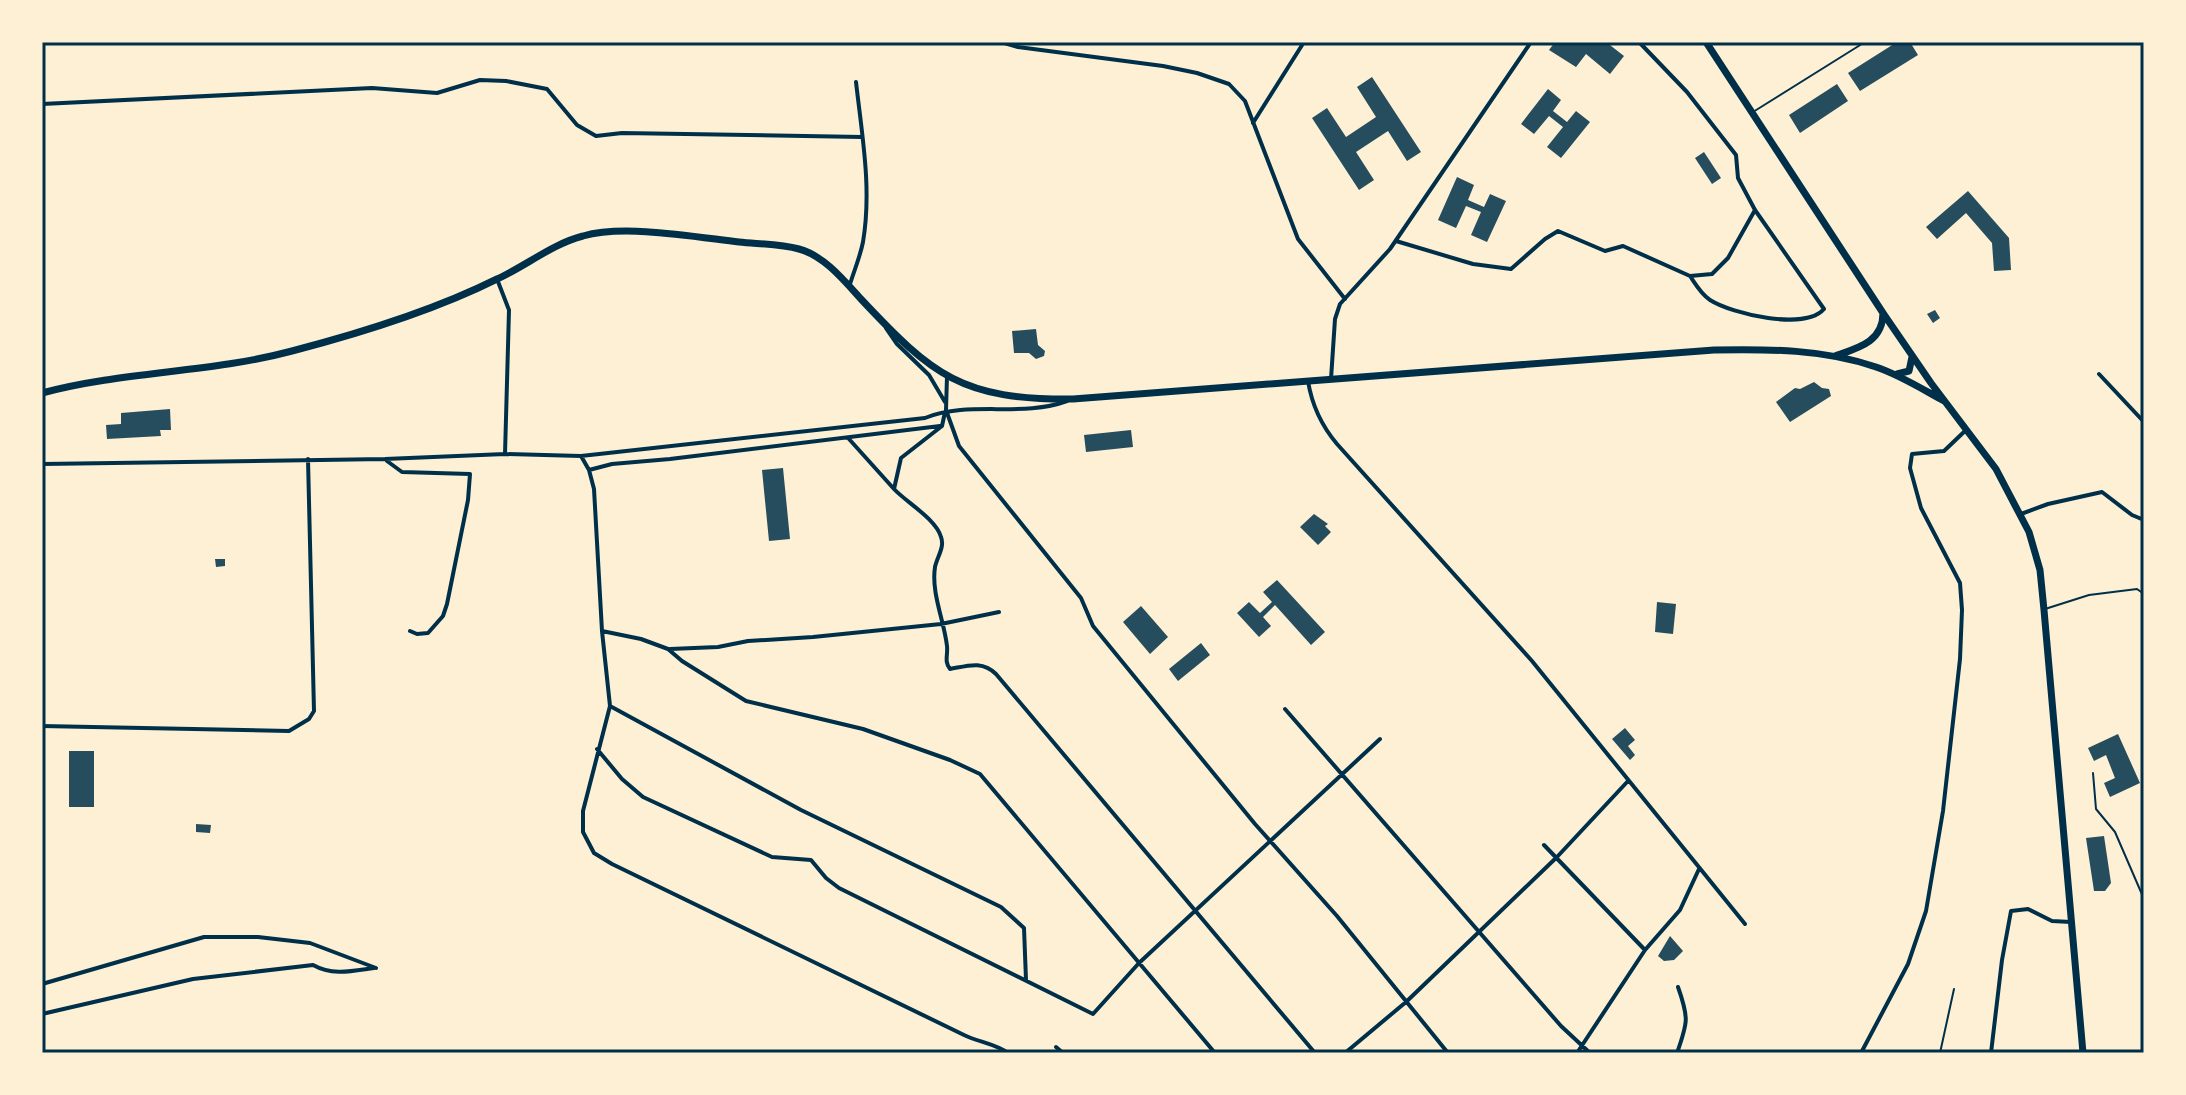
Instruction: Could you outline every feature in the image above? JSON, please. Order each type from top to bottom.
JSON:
[{"type":"main road","points":[[1706,42],[1883,313],[1996,469],[2029,532],[2040,570],[2083,1053]]},
{"type":"main road","points":[[42,393],[103,380],[218,366],[277,355],[401,318],[497,279],[573,239],[591,234],[626,232],[797,248],[825,263],[913,351],[947,376],[1000,396],[1073,399],[1714,350],[1769,349],[1833,356],[1900,374],[1909,371],[1912,355]]},
{"type":"main road","points":[[1833,356],[1864,346],[1877,336],[1883,324],[1883,313]]},
{"type":"main road","points":[[1891,373],[1944,401]]},
{"type":"street","points":[[1001,42],[1018,47],[1163,66],[1229,84],[1245,101],[1298,239],[1345,299]]},
{"type":"street","points":[[1253,123],[1304,42]]},
{"type":"street","points":[[1331,379],[1335,319],[1345,299],[1396,241],[1531,42]]},
{"type":"street","points":[[1396,241],[1473,264],[1511,269],[1558,231],[1605,251],[1623,246],[1690,276],[1707,298],[1742,314],[1789,320],[1812,317],[1822,312],[1824,307],[1819,299],[1755,210],[1738,178],[1736,155],[1687,92],[1639,42]]},
{"type":"street","points":[[42,104],[372,88],[437,93],[480,80],[506,81],[547,89],[577,125],[596,136],[622,133],[862,137]]},
{"type":"street","points":[[850,286],[862,245],[867,207],[856,82]]},
{"type":"street","points":[[1690,276],[1712,274],[1721,267],[1755,210]]},
{"type":"street","points":[[497,279],[509,310],[505,454]]},
{"type":"street","points":[[883,322],[897,344],[929,375],[946,403]]},
{"type":"street","points":[[2099,374],[2144,422]]},
{"type":"street","points":[[894,489],[901,458],[942,426],[947,376]]},
{"type":"street","points":[[1308,381],[1315,409],[1330,436],[1532,661],[1745,924]]},
{"type":"street","points":[[42,464],[385,459],[505,454],[581,456],[925,418],[946,410],[1033,408],[1073,399]]},
{"type":"street","points":[[946,410],[959,446],[1081,598],[1093,626],[1448,1053]]},
{"type":"street","points":[[589,470],[612,464],[942,426]]},
{"type":"street","points":[[1861,1053],[1908,964],[1926,911],[1943,811],[1962,610],[1960,583],[1921,508],[1910,468],[1912,454],[1944,451],[1967,428]]},
{"type":"street","points":[[849,439],[903,499],[911,501],[941,535],[942,546],[935,568],[941,624],[947,646],[946,663],[950,669],[981,664],[989,667],[1315,1053]]},
{"type":"street","points":[[581,456],[594,489],[602,631],[610,706],[583,811],[585,839],[599,857],[972,1039],[987,1046],[999,1046],[1008,1053]]},
{"type":"street","points":[[42,726],[289,731],[309,719],[314,711],[308,459]]},
{"type":"street","points":[[385,459],[402,472],[470,474],[468,500],[443,616],[428,633],[410,631]]},
{"type":"street","points":[[2021,514],[2048,504],[2102,492],[2132,515],[2144,520]]},
{"type":"street","points":[[668,649],[718,647],[748,641],[941,624],[999,612]]},
{"type":"street","points":[[602,631],[641,639],[668,649],[746,701],[863,729],[979,773],[1215,1053]]},
{"type":"street","points":[[610,706],[801,810],[1001,907],[1024,928],[1026,980]]},
{"type":"street","points":[[1285,709],[1561,1026],[1590,1053]]},
{"type":"street","points":[[597,749],[622,779],[643,797],[772,857],[811,860],[839,888],[1093,1014],[1139,963],[1380,739]]},
{"type":"street","points":[[1345,1053],[1406,1002],[1557,857],[1629,780]]},
{"type":"street","points":[[1544,845],[1645,950]]},
{"type":"street","points":[[1577,1053],[1645,950],[1680,910],[1699,869]]},
{"type":"street","points":[[1991,1053],[2011,911],[2028,909],[2052,921],[2073,922]]},
{"type":"street","points":[[42,984],[204,937],[258,937],[310,943],[376,968],[339,973],[313,965],[193,979],[42,1014]]},
{"type":"street","points":[[1677,1053],[1687,1015],[1678,987]]},
{"type":"street","points":[[1056,1047],[1063,1053]]},
{"type":"lane","points":[[1752,112],[1865,42]]},
{"type":"lane","points":[[2044,610],[2089,595],[2137,589],[2144,594]]},
{"type":"lane","points":[[2093,773],[2096,809],[2115,832],[2144,899]]},
{"type":"lane","points":[[1940,1053],[1954,989]]},
{"type":"building","points":[[1555,42],[1606,42],[1624,56],[1610,74],[1586,54],[1576,67],[1549,50]]},
{"type":"building","points":[[1897,42],[1910,42],[1918,55],[1860,91],[1848,73]]},
{"type":"building","points":[[1372,77],[1421,152],[1407,161],[1388,131],[1356,152],[1374,180],[1359,190],[1312,118],[1327,108],[1346,137],[1376,117],[1357,87]]},
{"type":"building","points":[[1837,84],[1848,101],[1800,133],[1789,115]]},
{"type":"building","points":[[1548,89],[1561,100],[1553,111],[1567,122],[1576,111],[1590,122],[1561,158],[1547,147],[1563,127],[1549,116],[1534,134],[1521,124]]},
{"type":"building","points":[[1704,152],[1721,178],[1712,184],[1695,158]]},
{"type":"building","points":[[1457,177],[1474,185],[1468,200],[1484,207],[1490,194],[1506,201],[1487,242],[1471,235],[1481,212],[1466,206],[1456,228],[1438,220]]},
{"type":"building","points":[[1968,191],[2009,238],[2011,270],[1994,271],[1992,243],[1966,213],[1937,239],[1926,227]]},
{"type":"building","points":[[1935,310],[1940,318],[1933,323],[1927,314]]},
{"type":"building","points":[[1036,329],[1038,345],[1045,351],[1044,356],[1036,359],[1029,353],[1014,353],[1012,331]]},
{"type":"building","points":[[1814,382],[1829,389],[1831,396],[1790,422],[1776,402],[1795,388],[1800,389]]},
{"type":"building","points":[[170,409],[171,430],[160,430],[161,436],[107,439],[106,425],[121,424],[121,413]]},
{"type":"building","points":[[1131,430],[1133,447],[1086,452],[1084,435]]},
{"type":"building","points":[[783,468],[790,539],[769,541],[762,470]]},
{"type":"building","points":[[1314,514],[1328,524],[1325,526],[1331,532],[1318,545],[1300,527]]},
{"type":"building","points":[[215,559],[225,559],[225,566],[216,567]]},
{"type":"building","points":[[1277,580],[1325,632],[1311,645],[1275,605],[1263,617],[1271,626],[1259,637],[1237,613],[1249,602],[1260,613],[1272,602],[1263,592]]},
{"type":"building","points":[[1657,602],[1676,604],[1673,634],[1655,632]]},
{"type":"building","points":[[1141,606],[1168,637],[1150,654],[1123,622]]},
{"type":"building","points":[[1201,643],[1210,655],[1178,681],[1169,669]]},
{"type":"building","points":[[1625,728],[1635,740],[1628,746],[1635,755],[1630,760],[1612,739]]},
{"type":"building","points":[[2118,734],[2140,783],[2110,797],[2104,783],[2115,778],[2106,755],[2094,761],[2088,748]]},
{"type":"building","points":[[69,751],[94,751],[94,807],[69,807]]},
{"type":"building","points":[[196,824],[211,825],[210,833],[196,832]]},
{"type":"building","points":[[2104,836],[2111,883],[2105,891],[2094,891],[2086,838]]},
{"type":"building","points":[[1670,936],[1683,951],[1674,960],[1664,961],[1658,956]]}]
